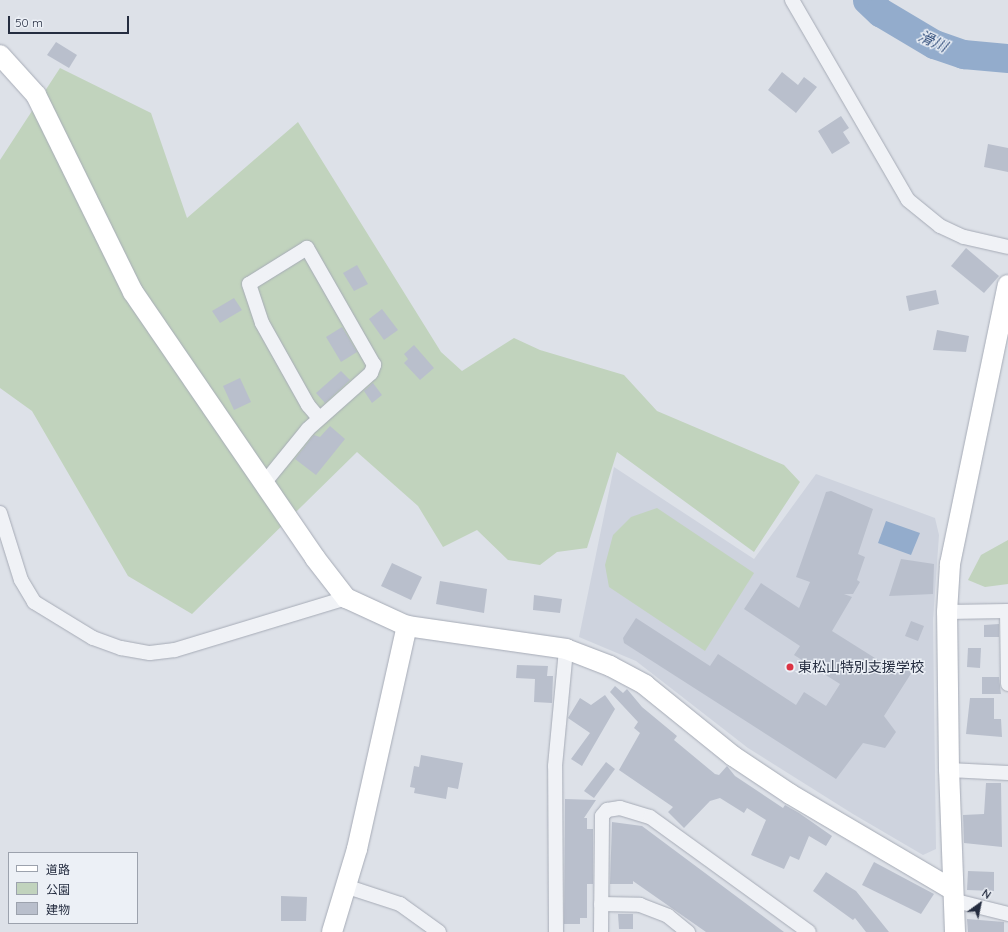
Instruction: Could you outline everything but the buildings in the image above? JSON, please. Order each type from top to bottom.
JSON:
[{"type":"street","points":[[792,0],[908,200],[940,226],[964,237],[1008,247]]},
{"type":"street","points":[[0,55],[36,95],[133,292],[346,598],[407,626],[566,649],[633,678],[733,756],[790,794],[952,894],[1008,914]]},
{"type":"street","points":[[264,482],[319,418],[371,373],[374,365],[307,248],[249,284],[262,323],[308,405],[319,418]]},
{"type":"street","points":[[956,932],[952,894],[947,612],[958,518],[1006,305],[1008,285]]},
{"type":"street","points":[[0,513],[21,580],[34,602],[87,634],[121,648],[150,653],[176,650],[346,598]]},
{"type":"street","points":[[947,612],[1007,611],[1008,684]]},
{"type":"street","points":[[332,932],[348,887],[407,626]]},
{"type":"street","points":[[556,932],[555,766],[566,649]]},
{"type":"street","points":[[949,770],[1008,773]]},
{"type":"street","points":[[601,932],[602,816],[607,810],[620,808],[650,817],[809,932]]},
{"type":"street","points":[[348,887],[400,904],[438,932]]},
{"type":"street","points":[[601,904],[640,905],[668,916],[688,932]]},
{"type":"shaded area","name":"東松山特別支援学校","points":[[614,467],[754,559],[816,474],[935,518],[939,535],[933,620],[936,849],[923,855],[853,814],[748,748],[636,661],[579,637]]},
{"type":"green space","points":[[60,68],[151,113],[187,218],[298,122],[441,352],[462,371],[514,338],[540,350],[624,375],[657,411],[784,465],[800,482],[754,552],[617,452],[587,548],[557,552],[540,565],[508,560],[477,530],[443,547],[418,506],[357,452],[192,614],[128,576],[32,411],[0,388],[0,160]]},
{"type":"green space","points":[[657,508],[754,573],[705,651],[609,587],[605,565],[613,535],[631,517]]},
{"type":"green space","points":[[1008,540],[1008,584],[985,587],[968,580],[981,555]]},
{"type":"water","points":[[886,521],[920,533],[911,555],[878,543]]},
{"type":"waterway","name":"滑川","points":[[867,0],[880,12],[934,44],[963,54],[1008,58]]},
{"type":"place","name":"東松山特別支援学校","points":[[790,667]]}]
